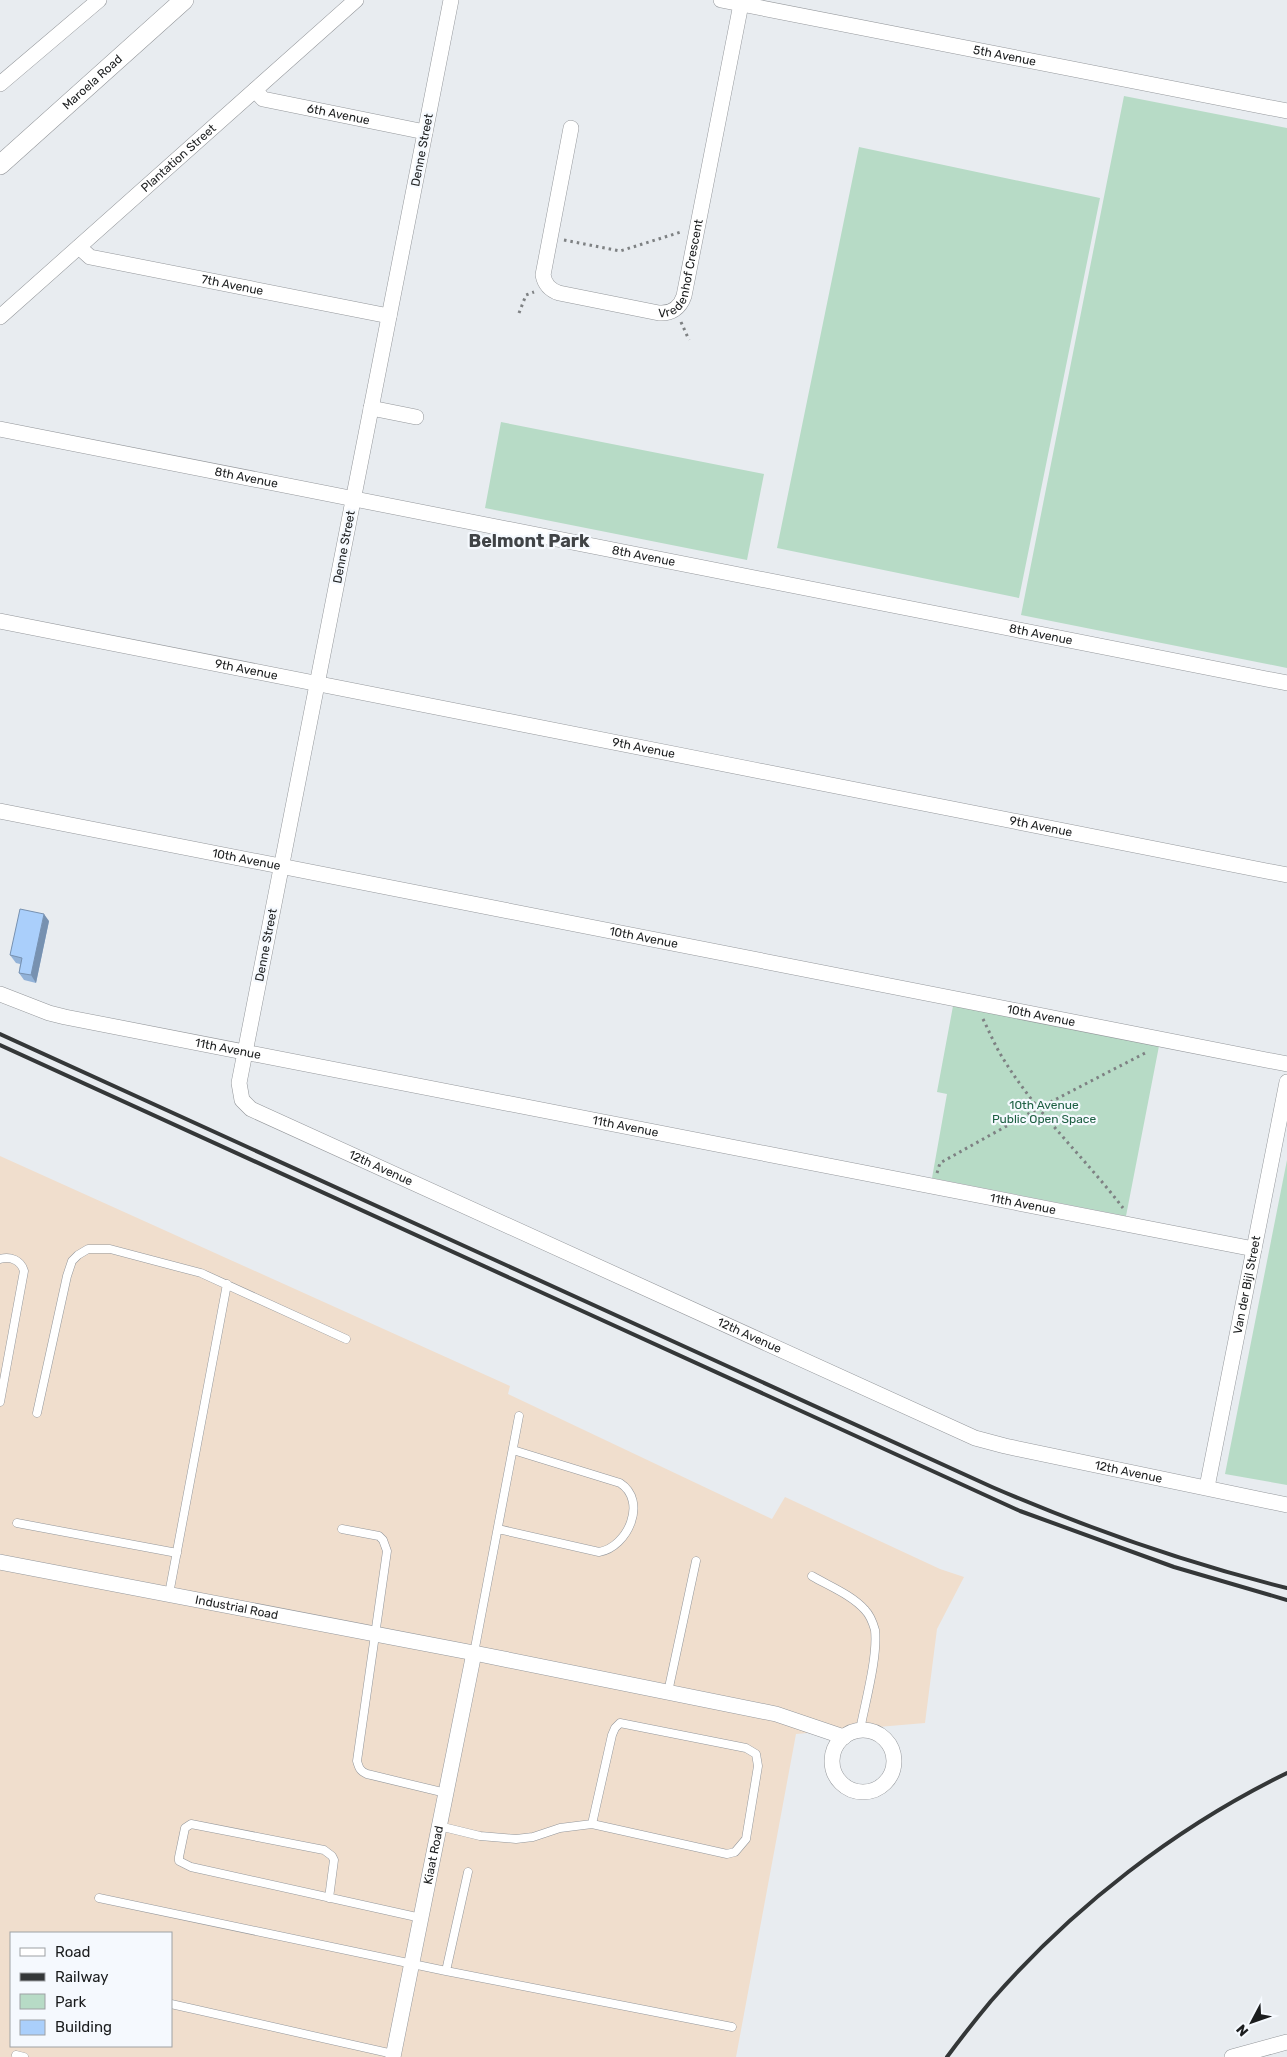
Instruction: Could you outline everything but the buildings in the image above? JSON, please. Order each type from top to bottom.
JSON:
[{"type":"street","points":[[0,84],[99,0]]},
{"type":"street","name":"Maroela Road","points":[[0,165],[184,0]]},
{"type":"street","name":"Plantation Street","points":[[0,317],[356,0]]},
{"type":"street","name":"Denne Street","points":[[239,1095],[239,1083],[281,866],[451,0]]},
{"type":"street","name":"5th Avenue","points":[[721,0],[1287,111]]},
{"type":"street","name":"Vredenhof Crescent","points":[[548,287],[553,291],[568,295],[658,314],[670,312],[679,306],[682,301],[741,4]]},
{"type":"street","name":"6th Avenue","points":[[255,90],[263,99],[425,132]]},
{"type":"street","points":[[548,287],[543,275],[571,128]]},
{"type":"street","name":"7th Avenue","points":[[79,247],[90,257],[389,316]]},
{"type":"street","points":[[371,408],[416,417]]},
{"type":"street","name":"8th Avenue","points":[[0,429],[1287,683]]},
{"type":"street","name":"9th Avenue","points":[[0,621],[1287,875]]},
{"type":"street","name":"10th Avenue","points":[[0,811],[1287,1064]]},
{"type":"street","name":"11th Avenue","points":[[0,994],[49,1013],[1254,1249]]},
{"type":"street","name":"Van der Bijl Street","points":[[1207,1488],[1287,1082]]},
{"type":"street","name":"12th Avenue","points":[[239,1095],[251,1109],[961,1432],[1005,1446],[1287,1505]]},
{"type":"street","name":"Industrial Road","points":[[0,1562],[776,1714],[844,1737]]},
{"type":"street","name":"Kiaat Road","points":[[393,2055],[474,1654]]},
{"type":"street","points":[[860,1730],[869,1731],[885,1739],[893,1754],[894,1763],[888,1780],[874,1790],[857,1792],[848,1789],[836,1776],[832,1759],[838,1743],[844,1737],[860,1730]]},
{"type":"street","points":[[1232,2057],[1287,2042]]},
{"type":"lane","points":[[37,1413],[72,1261],[88,1249],[110,1249],[184,1268],[226,1284],[346,1339]]},
{"type":"lane","points":[[0,1259],[8,1258],[15,1260],[23,1267],[24,1271],[0,1402]]},
{"type":"lane","points":[[169,1594],[226,1284]]},
{"type":"lane","points":[[474,1654],[519,1416]]},
{"type":"lane","points":[[498,1529],[599,1552],[608,1550],[624,1536],[632,1513],[633,1496],[628,1488],[620,1483],[513,1450]]},
{"type":"lane","points":[[17,1523],[177,1553]]},
{"type":"lane","points":[[342,1529],[379,1536],[387,1551],[374,1634],[357,1761],[358,1766],[360,1770],[367,1774],[446,1792]]},
{"type":"lane","points":[[668,1692],[696,1561]]},
{"type":"lane","points":[[812,1576],[854,1601],[864,1609],[872,1620],[875,1631],[873,1660],[860,1730]]},
{"type":"lane","points":[[439,1826],[487,1837],[516,1840],[533,1837],[560,1828],[592,1824],[726,1854],[735,1852],[746,1839],[758,1766],[756,1754],[746,1748],[620,1723],[615,1728],[612,1736],[592,1824]]},
{"type":"lane","points":[[329,1898],[334,1860],[328,1851],[191,1824],[185,1828],[179,1861],[185,1865],[329,1898],[421,1918]]},
{"type":"lane","points":[[446,1971],[468,1872]]},
{"type":"lane","points":[[99,1898],[446,1971],[732,2027]]},
{"type":"lane","points":[[172,2004],[393,2055]]},
{"type":"path","points":[[550,238],[620,251],[696,228]]},
{"type":"path","points":[[519,313],[526,295],[548,287]]},
{"type":"path","points":[[981,1004],[980,1014],[1004,1060],[1039,1108],[1102,1180],[1123,1209],[1124,1224]]},
{"type":"path","points":[[933,1186],[940,1163],[1039,1108],[1154,1049],[1159,1039]]},
{"type":"shaded area","points":[[0,1156],[510,1386],[508,1394],[772,1519],[785,1497],[940,1569],[964,1577],[937,1629],[925,1723],[796,1734],[736,2057],[0,2057]]},
{"type":"green space","points":[[1124,96],[1287,128],[1287,668],[1021,615]]},
{"type":"green space","points":[[859,147],[1100,198],[1019,598],[777,548]]},
{"type":"green space","points":[[501,422],[764,474],[747,560],[485,508]]},
{"type":"green space","name":"10th Avenue Public Open Space","points":[[953,1006],[1159,1046],[1126,1216],[932,1178],[947,1094],[937,1092]]},
{"type":"green space","points":[[1287,1160],[1287,1485],[1225,1474]]},
{"type":"railway","points":[[0,1034],[992,1487],[1064,1517],[1137,1544],[1287,1588]]},
{"type":"railway","points":[[0,1045],[1020,1511],[1174,1567],[1287,1600]]},
{"type":"railway","points":[[947,2057],[991,2001],[1023,1966],[1091,1902],[1128,1872],[1205,1818],[1287,1773]]},
{"type":"district","name":"Belmont Park","points":[[529,541]]}]
